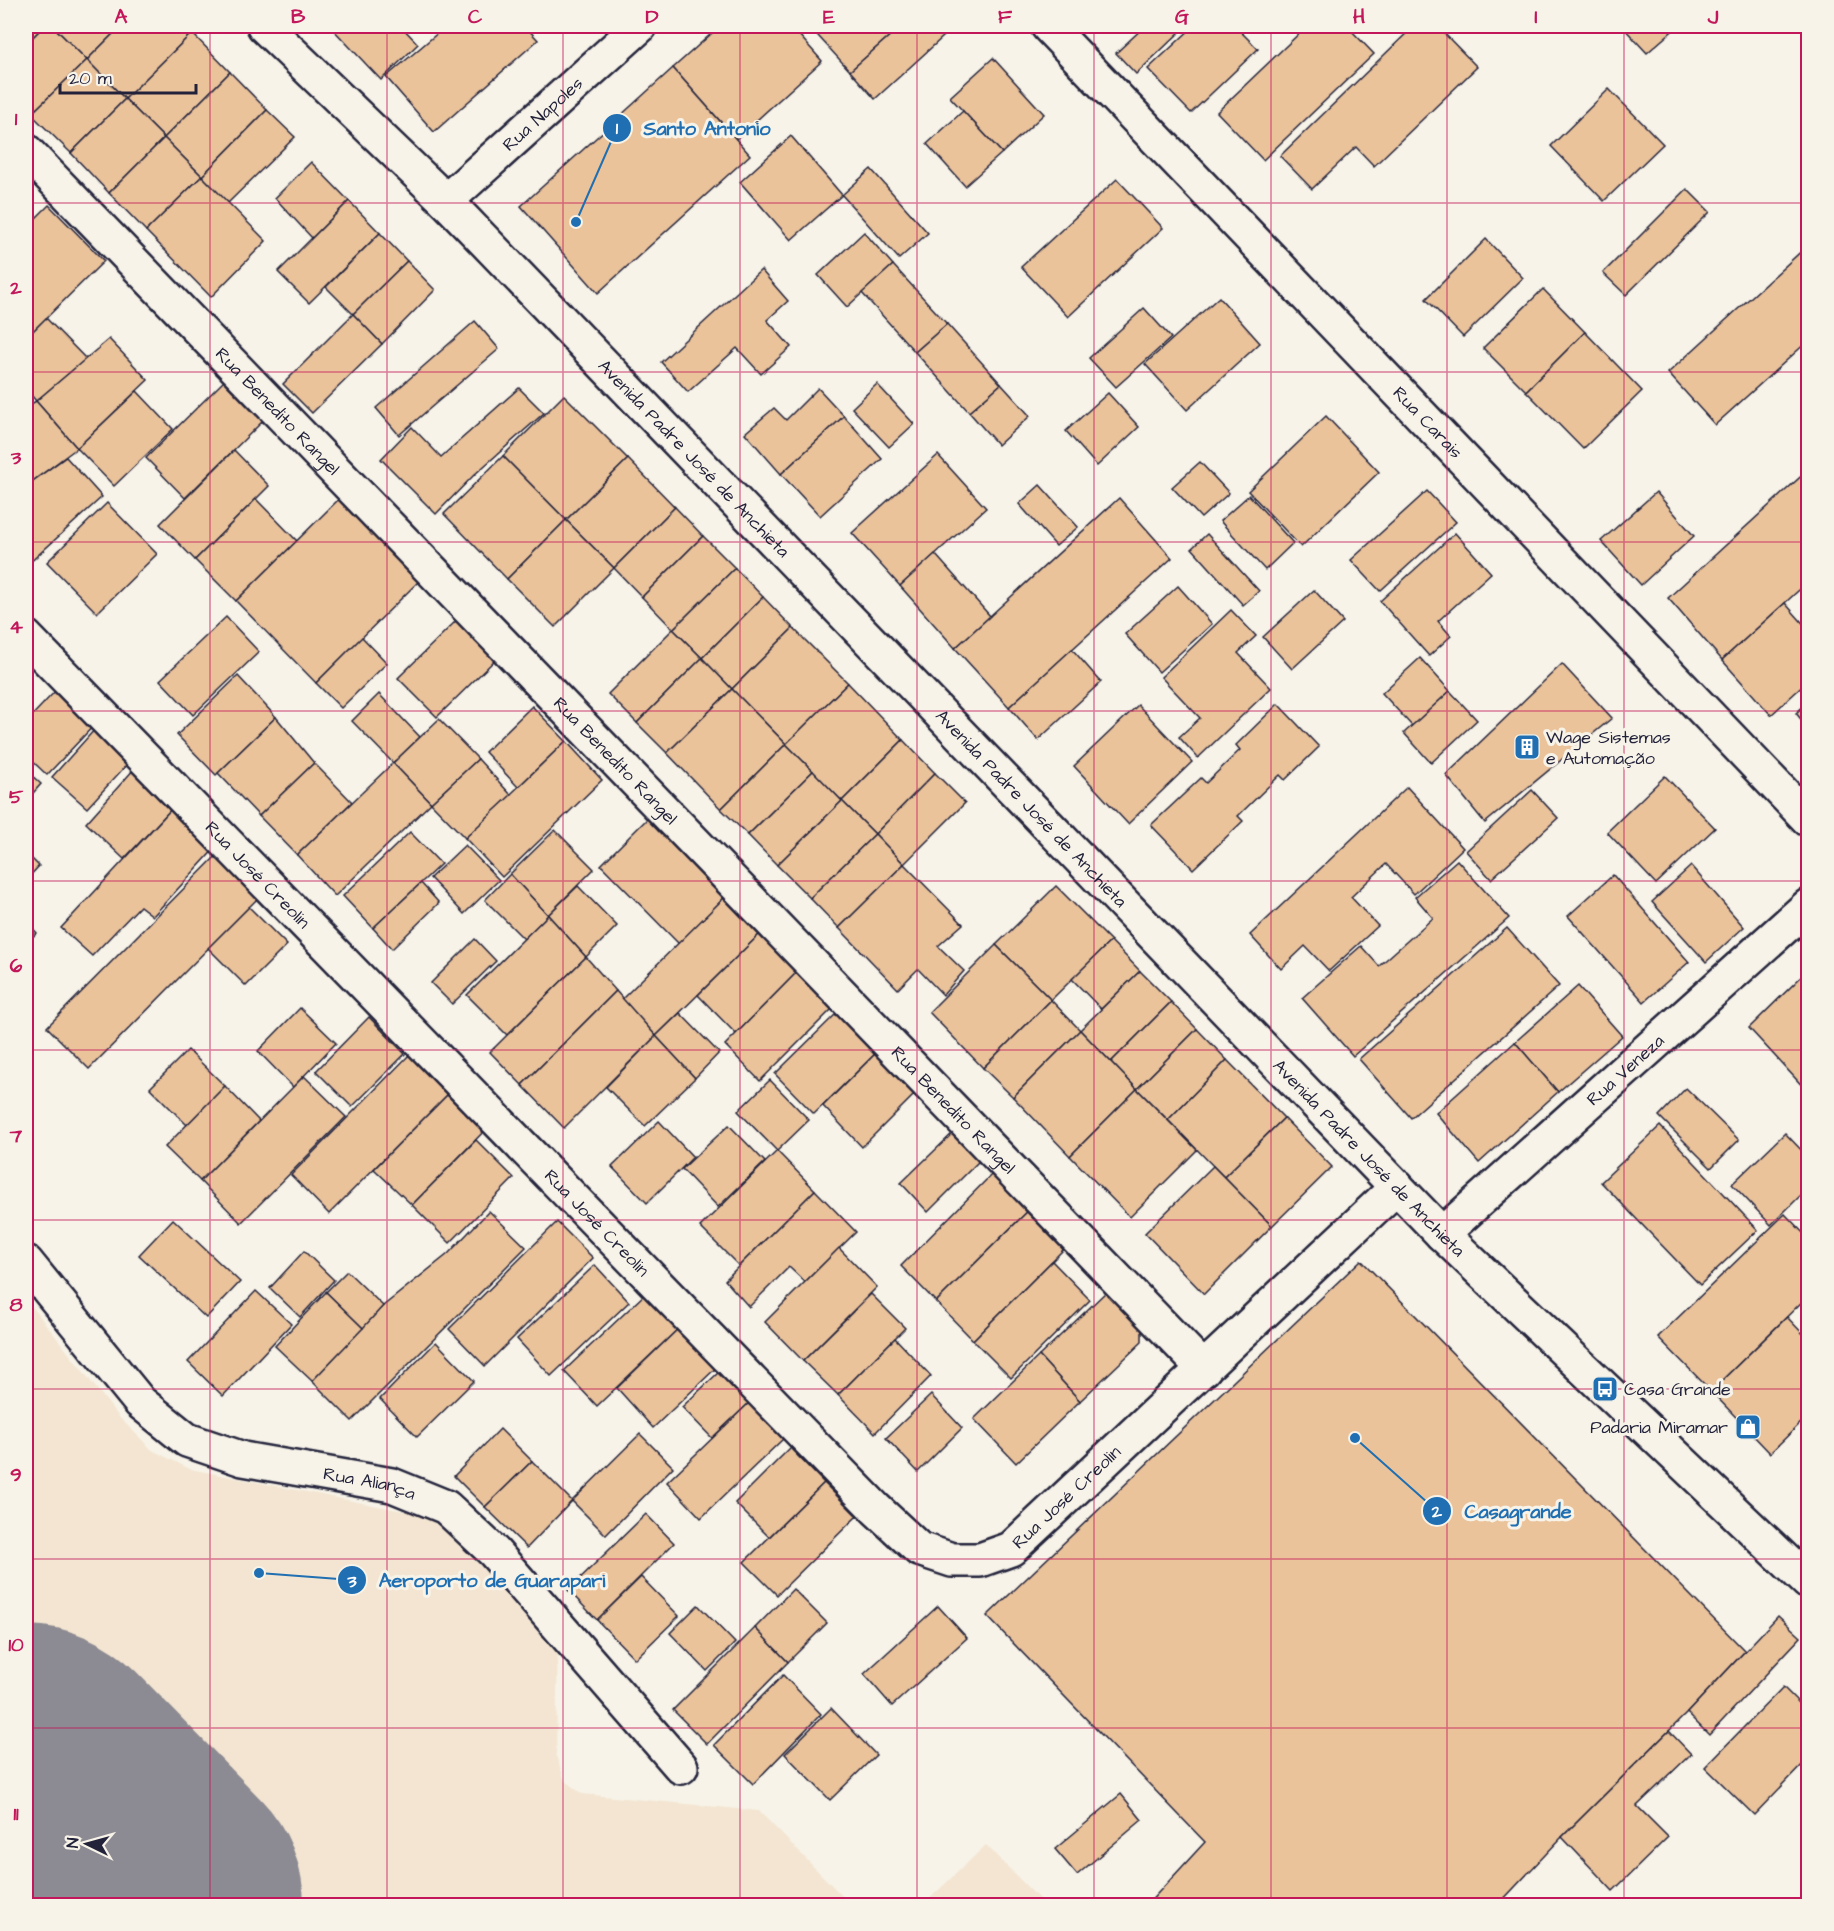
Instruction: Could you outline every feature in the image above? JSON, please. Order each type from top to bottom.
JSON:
[{"type":"street","name":"Avenida Padre José de Anchieta","points":[[264,26],[446,201],[1442,1234],[1809,1582]]},
{"type":"street","name":"Rua Napoles","points":[[446,201],[640,26]]},
{"type":"street","name":"Rua Carais","points":[[1048,26],[1809,819]]},
{"type":"street","name":"Rua Benedito Rangel","points":[[26,151],[1204,1369]]},
{"type":"street","name":"Rua José Creolin","points":[[26,637],[876,1509],[919,1549],[952,1560],[980,1560],[1011,1549],[1397,1187]]},
{"type":"street","name":"Rua Veneza","points":[[1442,1234],[1809,906]]},
{"type":"street","name":"Rua Aliança","points":[[26,1262],[140,1402],[187,1440],[243,1459],[392,1485],[446,1508],[494,1552],[681,1767]]},
{"type":"shaded area","points":[[26,1299],[119,1417],[152,1450],[190,1469],[428,1516],[558,1631],[556,1756],[565,1781],[582,1794],[759,1811],[851,1905],[26,1905]]},
{"type":"shaded area","points":[[986,1845],[1045,1905],[923,1905]]},
{"type":"building","points":[[26,26],[44,26],[26,44]]},
{"type":"building","points":[[44,26],[53,26],[87,60],[31,114],[26,108],[26,44]]},
{"type":"building","points":[[53,26],[121,26],[87,60]]},
{"type":"building","points":[[121,26],[185,26],[192,33],[125,99],[87,60]]},
{"type":"building","points":[[330,26],[401,26],[418,44],[381,80]]},
{"type":"building","points":[[446,26],[525,26],[538,40],[434,132],[386,77]]},
{"type":"building","points":[[720,26],[791,26],[822,61],[736,139],[673,68]]},
{"type":"building","points":[[809,26],[901,26],[850,71]]},
{"type":"building","points":[[901,26],[955,26],[875,99],[850,71]]},
{"type":"building","points":[[1145,26],[1177,26],[1182,30],[1136,74],[1116,53]]},
{"type":"building","points":[[1194,26],[1235,26],[1258,49],[1191,113],[1148,69]]},
{"type":"building","points":[[1307,26],[1347,26],[1374,54],[1263,160],[1217,112]]},
{"type":"building","points":[[1414,26],[1437,26],[1477,67],[1374,166],[1356,147],[1312,189],[1280,156]]},
{"type":"building","points":[[1622,26],[1678,26],[1647,53]]},
{"type":"building","points":[[192,33],[230,72],[164,138],[125,99]]},
{"type":"building","points":[[993,58],[1044,114],[1002,153],[950,97]]},
{"type":"building","points":[[87,60],[125,99],[71,153],[31,114]]},
{"type":"building","points":[[673,68],[750,155],[598,293],[521,206]]},
{"type":"building","points":[[230,72],[267,110],[202,176],[164,138]]},
{"type":"building","points":[[1609,89],[1663,144],[1604,201],[1551,146]]},
{"type":"building","points":[[125,99],[164,138],[109,193],[71,153]]},
{"type":"building","points":[[267,110],[295,137],[228,203],[202,176]]},
{"type":"building","points":[[963,111],[1002,153],[965,186],[927,144]]},
{"type":"building","points":[[791,136],[842,195],[791,240],[740,182]]},
{"type":"building","points":[[164,138],[202,176],[146,231],[109,193]]},
{"type":"building","points":[[311,162],[349,201],[312,238],[275,198]]},
{"type":"building","points":[[871,169],[928,233],[899,259],[842,195]]},
{"type":"building","points":[[202,176],[266,241],[211,297],[146,231]]},
{"type":"building","points":[[1117,179],[1163,228],[1068,317],[1021,267]]},
{"type":"building","points":[[1687,189],[1710,212],[1626,295],[1603,273]]},
{"type":"building","points":[[349,201],[380,233],[309,303],[278,272]]},
{"type":"building","points":[[49,205],[104,261],[26,338],[26,228]]},
{"type":"building","points":[[864,232],[893,265],[847,307],[818,275]]},
{"type":"building","points":[[380,233],[407,261],[353,314],[326,287]]},
{"type":"building","points":[[1486,239],[1523,278],[1463,337],[1426,299]]},
{"type":"building","points":[[1807,246],[1808,341],[1715,425],[1668,373]]},
{"type":"building","points":[[407,261],[435,290],[382,344],[353,314]]},
{"type":"building","points":[[893,265],[947,324],[915,352],[862,293]]},
{"type":"building","points":[[761,270],[788,301],[767,320],[791,347],[761,374],[737,348],[688,392],[661,362]]},
{"type":"building","points":[[1543,289],[1585,332],[1526,391],[1483,348]]},
{"type":"building","points":[[1219,297],[1260,343],[1187,410],[1145,364]]},
{"type":"building","points":[[1144,308],[1171,338],[1116,387],[1089,358]]},
{"type":"building","points":[[353,314],[382,344],[312,413],[283,384]]},
{"type":"building","points":[[46,318],[86,359],[36,401],[26,389],[26,338]]},
{"type":"building","points":[[475,321],[499,349],[399,435],[376,408]]},
{"type":"building","points":[[947,324],[1001,384],[969,412],[915,352]]},
{"type":"building","points":[[1585,332],[1642,391],[1583,449],[1526,391]]},
{"type":"building","points":[[109,339],[148,380],[77,448],[36,401]]},
{"type":"building","points":[[1808,351],[1808,363],[1803,356]]},
{"type":"building","points":[[225,380],[264,420],[185,498],[146,458]]},
{"type":"building","points":[[877,384],[914,424],[889,447],[852,408]]},
{"type":"building","points":[[1001,384],[1030,416],[998,445],[969,412]]},
{"type":"building","points":[[519,388],[544,413],[474,475],[436,514],[381,459],[412,427],[441,457]]},
{"type":"building","points":[[818,388],[844,416],[781,474],[745,433],[774,408],[786,420]]},
{"type":"building","points":[[137,391],[173,429],[114,486],[77,448]]},
{"type":"building","points":[[1108,393],[1139,427],[1097,466],[1066,431]]},
{"type":"building","points":[[564,395],[628,459],[566,520],[503,456]]},
{"type":"building","points":[[36,401],[77,448],[26,486],[26,407]]},
{"type":"building","points":[[844,416],[882,459],[820,516],[781,474]]},
{"type":"building","points":[[1326,416],[1379,472],[1301,547],[1248,491]]},
{"type":"building","points":[[234,450],[269,486],[195,560],[160,524]]},
{"type":"building","points":[[938,455],[986,508],[900,586],[852,533]]},
{"type":"building","points":[[503,456],[566,520],[507,579],[444,514]]},
{"type":"building","points":[[66,457],[102,497],[26,566],[26,486]]},
{"type":"building","points":[[628,459],[675,507],[614,568],[566,520]]},
{"type":"building","points":[[1200,462],[1229,493],[1201,518],[1172,487]]},
{"type":"building","points":[[1808,470],[1808,582],[1722,660],[1668,598]]},
{"type":"building","points":[[1040,485],[1078,527],[1056,546],[1019,504]]},
{"type":"building","points":[[1427,491],[1456,522],[1380,591],[1351,560]]},
{"type":"building","points":[[1656,492],[1694,536],[1641,585],[1601,541]]},
{"type":"building","points":[[1249,495],[1293,543],[1265,570],[1220,521]]},
{"type":"building","points":[[1119,498],[1172,558],[1009,707],[955,648]]},
{"type":"building","points":[[256,499],[297,541],[236,601],[195,560]]},
{"type":"building","points":[[339,499],[419,581],[316,683],[236,601]]},
{"type":"building","points":[[107,503],[157,554],[97,613],[47,562]]},
{"type":"building","points":[[675,507],[703,536],[642,597],[614,568]]},
{"type":"building","points":[[566,520],[614,568],[555,627],[507,579]]},
{"type":"building","points":[[1455,533],[1491,573],[1438,621],[1451,636],[1429,656],[1380,601]]},
{"type":"building","points":[[1207,534],[1259,591],[1243,605],[1192,548]]},
{"type":"building","points":[[703,536],[735,568],[673,629],[642,597]]},
{"type":"building","points":[[935,554],[990,616],[955,648],[900,586]]},
{"type":"building","points":[[735,568],[763,597],[702,658],[673,629]]},
{"type":"building","points":[[1178,586],[1212,624],[1159,672],[1125,634]]},
{"type":"building","points":[[1314,590],[1343,622],[1292,669],[1263,637]]},
{"type":"building","points":[[763,597],[793,628],[732,689],[702,658]]},
{"type":"building","points":[[1785,603],[1808,629],[1808,681],[1771,715],[1722,660]]},
{"type":"building","points":[[1231,610],[1256,636],[1238,653],[1271,688],[1198,758],[1179,737],[1200,718],[1161,677]]},
{"type":"building","points":[[462,615],[500,655],[437,717],[398,678]]},
{"type":"building","points":[[226,617],[259,652],[193,715],[160,680]]},
{"type":"building","points":[[793,628],[848,683],[786,744],[732,689]]},
{"type":"building","points":[[673,629],[702,658],[637,723],[608,694]]},
{"type":"building","points":[[362,637],[387,663],[341,708],[316,683]]},
{"type":"building","points":[[1072,649],[1101,682],[1038,740],[1009,707]]},
{"type":"building","points":[[702,658],[732,689],[667,753],[637,723]]},
{"type":"building","points":[[1420,658],[1450,691],[1412,726],[1382,693]]},
{"type":"building","name":"Wage Sistemas e Automação","points":[[1562,664],[1612,718],[1485,823],[1446,775]]},
{"type":"building","points":[[238,676],[276,717],[216,775],[177,735]]},
{"type":"building","points":[[848,683],[903,740],[842,801],[786,744]]},
{"type":"building","points":[[61,685],[98,721],[47,775],[26,755],[26,722]]},
{"type":"building","points":[[732,689],[786,744],[721,809],[667,753]]},
{"type":"building","points":[[1450,691],[1477,720],[1431,763],[1404,733]]},
{"type":"building","points":[[379,694],[420,737],[393,763],[352,721]]},
{"type":"building","points":[[1808,702],[1808,728],[1796,713]]},
{"type":"building","points":[[1278,704],[1319,747],[1285,780],[1280,775],[1238,816],[1243,821],[1193,869],[1151,825],[1201,778],[1206,783],[1240,750],[1236,745]]},
{"type":"building","points":[[1138,705],[1192,762],[1128,824],[1074,766]]},
{"type":"building","points":[[532,706],[566,741],[518,787],[485,752]]},
{"type":"building","points":[[276,717],[314,763],[259,816],[218,773]]},
{"type":"building","points":[[439,719],[478,759],[431,803],[393,763]]},
{"type":"building","points":[[96,728],[131,760],[87,808],[52,777]]},
{"type":"building","points":[[903,740],[935,773],[875,834],[842,801]]},
{"type":"building","points":[[566,741],[602,780],[502,877],[465,838]]},
{"type":"building","points":[[786,744],[813,771],[748,835],[721,809]]},
{"type":"building","points":[[478,759],[511,795],[465,838],[431,803]]},
{"type":"building","points":[[314,763],[352,802],[297,855],[259,816]]},
{"type":"building","points":[[393,763],[431,803],[335,896],[297,855]]},
{"type":"building","points":[[135,768],[175,805],[124,859],[86,823]]},
{"type":"building","points":[[26,770],[41,784],[26,801]]},
{"type":"building","points":[[813,771],[842,801],[777,865],[748,835]]},
{"type":"building","points":[[935,773],[965,803],[904,864],[875,834]]},
{"type":"building","points":[[1665,776],[1715,828],[1656,884],[1607,832]]},
{"type":"building","points":[[1407,787],[1463,848],[1414,894],[1386,864],[1351,897],[1378,926],[1329,971],[1305,946],[1281,969],[1250,935]]},
{"type":"building","points":[[1532,790],[1558,818],[1491,879],[1466,851]]},
{"type":"building","points":[[842,801],[875,834],[810,898],[777,865]]},
{"type":"building","points":[[175,805],[218,845],[153,916],[140,906],[92,956],[61,928]]},
{"type":"building","points":[[650,816],[727,895],[679,944],[601,865]]},
{"type":"building","points":[[555,830],[594,869],[548,915],[510,874]]},
{"type":"building","points":[[410,832],[441,864],[373,928],[343,896]]},
{"type":"building","points":[[875,834],[904,864],[839,928],[810,898]]},
{"type":"building","points":[[465,845],[499,880],[464,914],[430,878]]},
{"type":"building","points":[[222,850],[264,892],[89,1069],[47,1027]]},
{"type":"building","points":[[26,853],[39,866],[26,880]]},
{"type":"building","points":[[1457,860],[1509,918],[1353,1056],[1302,998],[1361,946],[1379,966],[1433,918],[1415,897]]},
{"type":"building","points":[[904,864],[963,924],[938,946],[964,971],[943,995],[918,969],[898,989],[839,928]]},
{"type":"building","points":[[1691,866],[1744,927],[1706,962],[1652,902]]},
{"type":"building","points":[[510,874],[548,915],[524,939],[485,900]]},
{"type":"building","points":[[1613,875],[1689,962],[1644,1002],[1568,916]]},
{"type":"building","points":[[421,883],[439,903],[392,949],[373,928]]},
{"type":"building","points":[[578,886],[617,926],[586,957],[548,915]]},
{"type":"building","points":[[1056,886],[1111,941],[1051,1000],[996,945]]},
{"type":"building","points":[[727,895],[763,931],[656,1036],[622,999]]},
{"type":"building","points":[[249,907],[287,945],[246,986],[208,948]]},
{"type":"building","points":[[548,915],[586,957],[507,1035],[467,995]]},
{"type":"building","points":[[26,921],[37,933],[26,943]]},
{"type":"building","points":[[1507,928],[1559,986],[1411,1118],[1359,1059]]},
{"type":"building","points":[[763,931],[800,969],[736,1034],[698,995]]},
{"type":"building","points":[[475,939],[496,961],[452,1004],[431,983]]},
{"type":"building","points":[[1111,941],[1140,971],[1101,1009],[1072,979]]},
{"type":"building","points":[[996,945],[1051,1000],[983,1068],[929,1012]]},
{"type":"building","points":[[586,957],[616,991],[522,1085],[490,1052]]},
{"type":"building","points":[[800,969],[836,1005],[760,1081],[725,1045]]},
{"type":"building","points":[[1808,970],[1808,1092],[1749,1028]]},
{"type":"building","points":[[1140,971],[1171,1002],[1111,1062],[1080,1030]]},
{"type":"building","points":[[1578,986],[1622,1036],[1558,1092],[1515,1042]]},
{"type":"building","points":[[616,991],[656,1036],[564,1128],[522,1085]]},
{"type":"building","points":[[1051,1000],[1080,1030],[1013,1097],[983,1068]]},
{"type":"building","points":[[1171,1002],[1197,1029],[1137,1089],[1111,1062]]},
{"type":"building","points":[[300,1008],[336,1043],[293,1087],[258,1051]]},
{"type":"building","points":[[839,1011],[878,1051],[814,1114],[775,1074]]},
{"type":"building","points":[[680,1013],[719,1053],[695,1078],[656,1036]]},
{"type":"building","points":[[369,1017],[405,1054],[352,1107],[316,1071]]},
{"type":"building","points":[[1197,1029],[1227,1060],[1168,1120],[1137,1089]]},
{"type":"building","points":[[1080,1030],[1137,1089],[1070,1156],[1013,1097]]},
{"type":"building","points":[[656,1036],[695,1078],[645,1126],[606,1087]]},
{"type":"building","points":[[1515,1042],[1558,1092],[1479,1163],[1436,1113]]},
{"type":"building","points":[[416,1048],[455,1087],[329,1214],[291,1175]]},
{"type":"building","points":[[188,1050],[225,1086],[187,1125],[150,1088]]},
{"type":"building","points":[[878,1051],[918,1091],[862,1147],[823,1106]]},
{"type":"building","points":[[1227,1060],[1284,1118],[1224,1177],[1168,1120]]},
{"type":"building","points":[[304,1076],[346,1117],[241,1223],[200,1181]]},
{"type":"building","points":[[770,1080],[809,1120],[777,1151],[738,1111]]},
{"type":"building","points":[[225,1086],[259,1121],[200,1181],[165,1147]]},
{"type":"building","points":[[455,1087],[491,1124],[412,1205],[374,1169]]},
{"type":"building","points":[[1686,1088],[1739,1140],[1711,1168],[1659,1116]]},
{"type":"building","points":[[1137,1089],[1197,1150],[1130,1217],[1070,1156]]},
{"type":"building","points":[[1284,1118],[1332,1167],[1272,1226],[1224,1177]]},
{"type":"building","points":[[659,1121],[693,1157],[647,1203],[612,1167]]},
{"type":"building","points":[[729,1125],[765,1162],[718,1207],[682,1169]]},
{"type":"building","points":[[1660,1126],[1758,1230],[1700,1285],[1601,1182]]},
{"type":"building","points":[[956,1130],[983,1157],[928,1212],[901,1183]]},
{"type":"building","points":[[1785,1133],[1808,1157],[1808,1188],[1771,1225],[1732,1184]]},
{"type":"building","points":[[476,1140],[514,1178],[450,1243],[412,1205]]},
{"type":"building","points":[[777,1151],[815,1190],[739,1266],[700,1227]]},
{"type":"building","points":[[1213,1166],[1272,1226],[1204,1294],[1145,1233]]},
{"type":"building","points":[[997,1169],[1033,1206],[936,1302],[901,1266]]},
{"type":"building","points":[[815,1190],[856,1232],[805,1282],[789,1267],[749,1307],[725,1280]]},
{"type":"building","points":[[1033,1206],[1070,1243],[973,1340],[936,1302]]},
{"type":"building","points":[[489,1211],[526,1247],[352,1421],[312,1381],[383,1306],[448,1254]]},
{"type":"building","points":[[1785,1214],[1808,1238],[1808,1296],[1711,1391],[1658,1337]]},
{"type":"building","points":[[173,1219],[240,1282],[206,1318],[139,1255]]},
{"type":"building","points":[[557,1222],[593,1258],[485,1366],[449,1329]]},
{"type":"building","points":[[839,1248],[877,1287],[803,1361],[765,1322]]},
{"type":"building","points":[[304,1251],[334,1280],[300,1317],[270,1288]]},
{"type":"building","points":[[1361,1260],[1745,1651],[1497,1906],[1146,1906],[1205,1842],[987,1616]]},
{"type":"building","points":[[1052,1261],[1090,1300],[1011,1378],[973,1340]]},
{"type":"building","points":[[595,1265],[629,1302],[551,1376],[517,1339]]},
{"type":"building","points":[[347,1271],[383,1306],[363,1328],[326,1292]]},
{"type":"building","points":[[256,1291],[291,1324],[223,1396],[188,1362]]},
{"type":"building","points":[[1107,1291],[1142,1326],[1142,1342],[1080,1401],[1039,1356]]},
{"type":"building","points":[[326,1292],[363,1328],[312,1381],[275,1346]]},
{"type":"building","points":[[646,1293],[679,1328],[597,1406],[564,1371]]},
{"type":"building","points":[[871,1294],[905,1328],[838,1395],[803,1361]]},
{"type":"building","points":[[1787,1317],[1808,1339],[1808,1416],[1770,1453],[1711,1391]]},
{"type":"building","points":[[679,1328],[716,1368],[653,1428],[617,1388]]},
{"type":"building","points":[[895,1338],[931,1376],[875,1433],[838,1395]]},
{"type":"building","points":[[436,1342],[474,1381],[417,1437],[380,1399]]},
{"type":"building","points":[[1039,1356],[1080,1401],[1016,1463],[974,1419]]},
{"type":"building","points":[[719,1372],[749,1403],[712,1438],[682,1407]]},
{"type":"building","points":[[931,1395],[962,1428],[918,1472],[886,1438]]},
{"type":"building","points":[[749,1403],[783,1439],[701,1518],[667,1482]]},
{"type":"building","points":[[500,1429],[532,1461],[485,1507],[454,1476]]},
{"type":"building","points":[[640,1434],[673,1467],[606,1535],[572,1501]]},
{"type":"building","points":[[790,1448],[824,1483],[769,1537],[735,1503]]},
{"type":"building","points":[[532,1461],[572,1501],[527,1548],[485,1507]]},
{"type":"building","points":[[824,1483],[857,1516],[777,1595],[744,1562]]},
{"type":"building","points":[[646,1514],[674,1543],[597,1620],[568,1590]]},
{"type":"building","points":[[641,1577],[679,1616],[635,1659],[597,1620]]},
{"type":"building","points":[[793,1589],[827,1623],[788,1662],[755,1628]]},
{"type":"building","points":[[698,1605],[735,1643],[707,1671],[670,1633]]},
{"type":"building","points":[[938,1606],[967,1638],[892,1706],[864,1674]]},
{"type":"building","points":[[1778,1616],[1801,1637],[1709,1735],[1687,1713]]},
{"type":"building","points":[[755,1628],[788,1662],[707,1744],[673,1710]]},
{"type":"building","points":[[783,1675],[821,1714],[753,1784],[714,1745]]},
{"type":"building","points":[[1783,1687],[1808,1712],[1808,1759],[1754,1815],[1705,1767]]},
{"type":"building","points":[[831,1708],[876,1755],[830,1800],[785,1754]]},
{"type":"building","points":[[1669,1731],[1691,1754],[1637,1806],[1668,1837],[1613,1891],[1562,1837]]},
{"type":"building","points":[[1121,1794],[1142,1820],[1077,1875],[1055,1849]]},
{"type":"runway","points":[[26,1779],[150,1906]]},
{"type":"place","name":"Santo Antonio","points":[[576,222]]},
{"type":"place","name":"Wage Sistemas e Automação","points":[[1527,747]]},
{"type":"place","name":"Casa Grande","points":[[1605,1389]]},
{"type":"place","name":"Padaria Miramar","points":[[1748,1427]]},
{"type":"place","name":"Casagrande","points":[[1355,1438]]},
{"type":"place","name":"Aeroporto de Guarapari","points":[[259,1573]]}]
